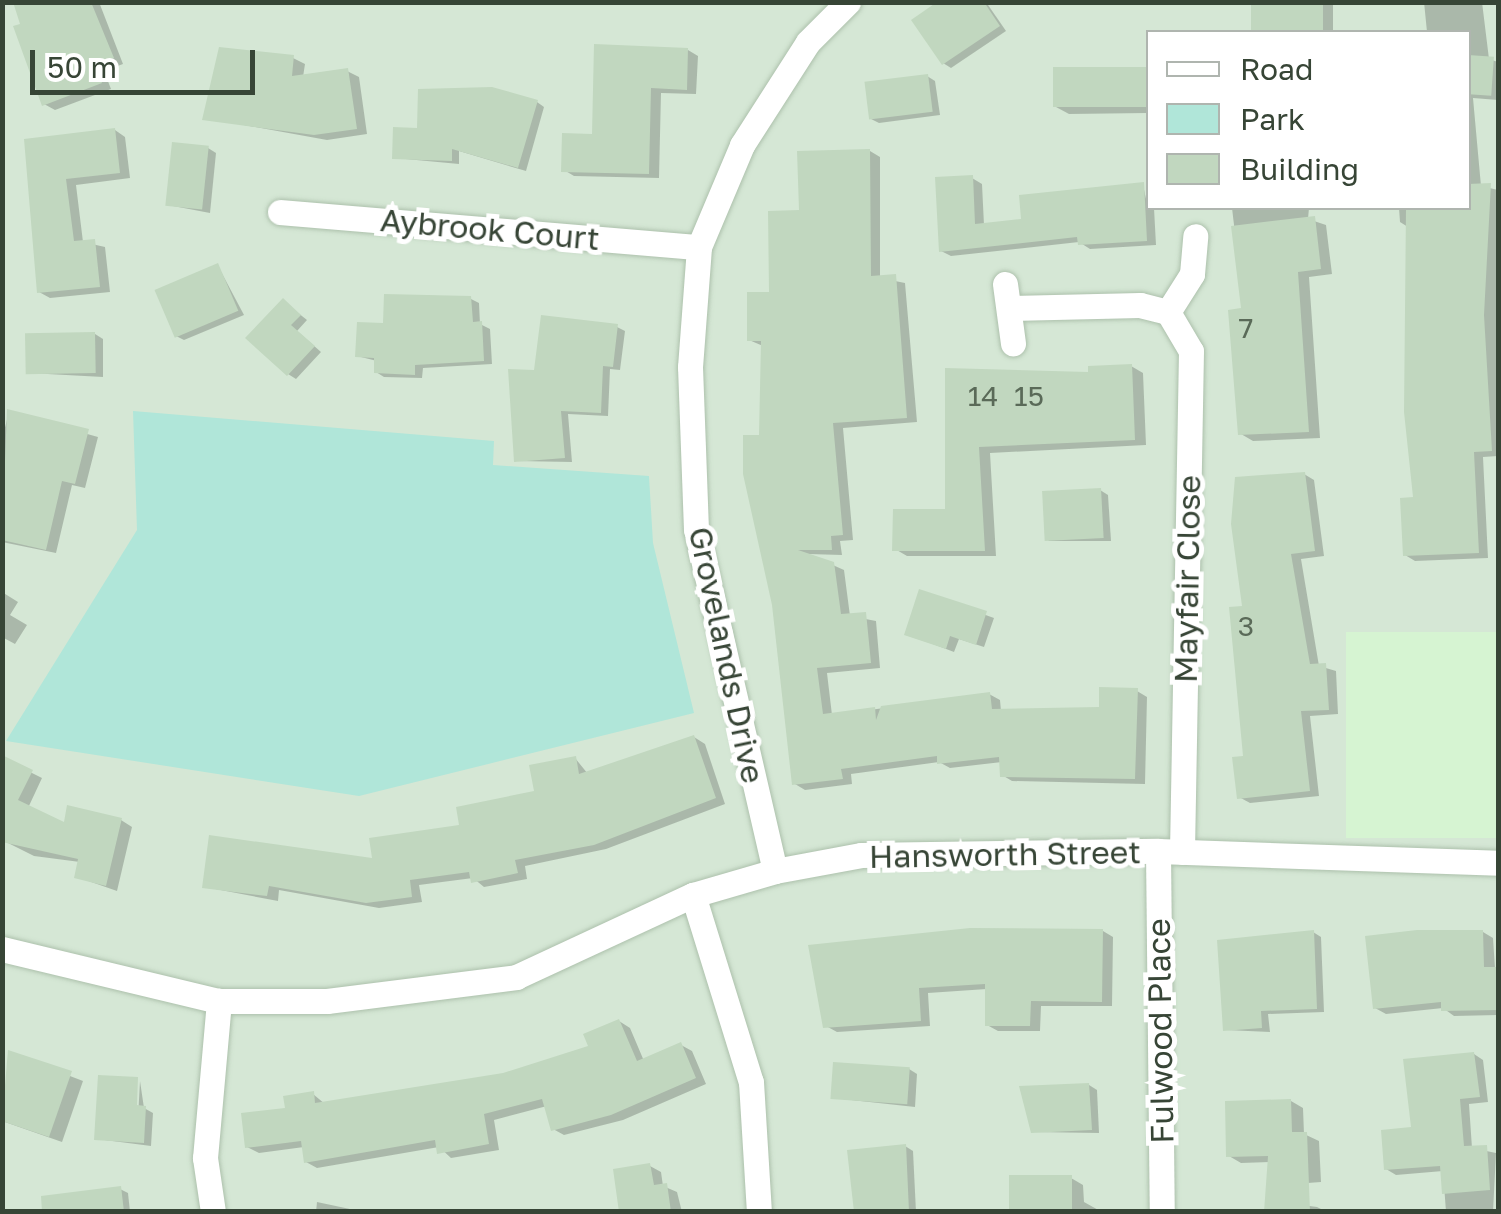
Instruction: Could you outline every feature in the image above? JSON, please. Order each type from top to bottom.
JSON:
[{"type":"street","name":"Grovelands Drive","points":[[775,870],[696,530],[690,367],[699,247],[742,145],[808,42],[848,2]]},
{"type":"street","name":"Aybrook Court","points":[[280,212],[699,247]]},
{"type":"street","points":[[1013,342],[1008,296],[1140,305],[1168,312],[1192,274],[1195,236]]},
{"type":"street","name":"Mayfair Close","points":[[1168,312],[1191,351],[1170,852]]},
{"type":"street","name":"Hansworth Street","points":[[2,949],[219,1000],[328,1000],[516,978],[693,895],[775,870],[929,851],[1170,852],[1498,863]]},
{"type":"street","name":"Fulwood Place","points":[[1162,1212],[1170,852]]},
{"type":"street","points":[[693,895],[752,1082],[759,1212]]},
{"type":"street","points":[[213,1212],[205,1158],[219,1000]]},
{"type":"shaded area","points":[[3,3],[1498,3],[1498,1211],[3,1211]]},
{"type":"shaded area","points":[[1346,632],[1498,632],[1498,838],[1346,838]]},
{"type":"green space","points":[[133,411],[494,441],[493,465],[649,476],[653,543],[694,713],[359,796],[6,741],[137,530]]},
{"type":"building","points":[[13,2],[91,2],[114,58],[95,65],[102,83],[42,106],[13,26],[20,24]]},
{"type":"building","points":[[937,2],[984,2],[1000,26],[942,65],[911,20]]},
{"type":"building","points":[[1251,2],[1323,2],[1323,30],[1251,30]]},
{"type":"building","points":[[594,44],[688,48],[687,90],[651,88],[649,174],[561,172],[562,133],[592,134]]},
{"type":"building","points":[[219,47],[294,55],[292,76],[348,68],[357,129],[314,135],[202,120]]},
{"type":"building","points":[[1471,55],[1494,57],[1491,96],[1471,94]]},
{"type":"building","points":[[1053,67],[1146,67],[1146,107],[1053,107]]},
{"type":"building","points":[[928,74],[933,112],[869,120],[864,82]]},
{"type":"building","points":[[492,87],[538,100],[518,168],[452,149],[452,161],[392,159],[393,127],[417,128],[418,89]]},
{"type":"building","points":[[115,128],[120,173],[66,179],[74,241],[95,239],[100,287],[37,293],[24,139]]},
{"type":"building","points":[[172,142],[209,146],[202,210],[165,206]]},
{"type":"building","points":[[870,149],[871,276],[896,274],[907,418],[833,423],[843,535],[831,536],[832,550],[798,550],[834,562],[841,614],[866,612],[871,663],[817,668],[823,714],[875,707],[876,720],[881,706],[990,692],[992,709],[1099,707],[1099,687],[1138,688],[1135,779],[1000,777],[999,757],[937,764],[937,756],[841,769],[843,779],[792,785],[772,605],[743,474],[743,435],[759,435],[761,341],[747,341],[747,292],[769,292],[768,211],[799,210],[797,151]]},
{"type":"building","points":[[973,175],[975,224],[1021,219],[1019,195],[1144,182],[1147,241],[1078,245],[1077,237],[939,252],[935,177]]},
{"type":"building","points":[[1491,183],[1484,315],[1492,451],[1474,452],[1479,553],[1403,556],[1400,498],[1413,497],[1404,412],[1406,210],[1471,210],[1471,184]]},
{"type":"building","points":[[1315,216],[1321,269],[1298,272],[1309,432],[1238,435],[1228,310],[1241,308],[1231,226]]},
{"type":"building","points":[[218,263],[238,311],[175,338],[154,290]]},
{"type":"building","points":[[384,294],[471,296],[473,322],[482,321],[484,361],[415,365],[415,375],[374,373],[374,358],[355,357],[357,322],[383,323]]},
{"type":"building","points":[[283,298],[301,315],[291,325],[315,346],[287,376],[245,338]]},
{"type":"building","points":[[541,315],[618,324],[613,367],[603,366],[601,413],[561,411],[565,458],[514,462],[508,369],[534,370]]},
{"type":"building","points":[[95,332],[96,373],[26,374],[25,333]]},
{"type":"building","points":[[1132,364],[1135,440],[979,447],[985,551],[892,551],[893,509],[945,509],[945,368],[1088,372],[1088,366]]},
{"type":"building","points":[[7,409],[89,429],[75,484],[62,481],[46,550],[2,540]]},
{"type":"building","points":[[1305,472],[1315,551],[1291,554],[1310,664],[1326,663],[1329,710],[1301,711],[1310,791],[1237,799],[1232,757],[1243,756],[1229,607],[1242,606],[1231,524],[1235,477]]},
{"type":"building","points":[[1101,488],[1104,538],[1045,541],[1042,491]]},
{"type":"building","points":[[919,589],[987,611],[976,645],[950,636],[946,649],[904,635]]},
{"type":"building","points":[[694,735],[716,798],[594,845],[515,860],[518,873],[471,883],[469,872],[410,880],[412,897],[366,903],[269,886],[267,896],[202,888],[209,835],[372,858],[369,838],[459,825],[456,807],[534,791],[529,765],[576,756],[579,774]]},
{"type":"building","points":[[2,755],[33,770],[18,800],[64,822],[67,805],[122,818],[106,886],[74,878],[78,859],[2,842]]},
{"type":"building","points":[[970,928],[1103,929],[1102,1002],[1031,1001],[1030,1026],[985,1026],[985,984],[919,988],[921,1021],[823,1028],[808,945]]},
{"type":"building","points":[[1314,930],[1317,1009],[1261,1011],[1262,1028],[1223,1031],[1217,940]]},
{"type":"building","points":[[1417,930],[1483,930],[1484,967],[1498,967],[1498,1010],[1441,1011],[1441,1002],[1373,1009],[1365,936]]},
{"type":"building","points":[[619,1019],[637,1061],[681,1042],[696,1078],[611,1115],[551,1131],[542,1099],[484,1114],[489,1144],[437,1154],[435,1140],[304,1163],[301,1141],[245,1148],[241,1113],[285,1108],[283,1096],[314,1091],[315,1103],[503,1073],[588,1046],[583,1034]]},
{"type":"building","points":[[8,1050],[72,1071],[49,1137],[2,1121]]},
{"type":"building","points":[[1474,1052],[1480,1097],[1460,1099],[1464,1146],[1487,1145],[1490,1190],[1442,1194],[1440,1166],[1384,1170],[1381,1130],[1411,1127],[1403,1059]]},
{"type":"building","points":[[833,1062],[910,1067],[907,1104],[830,1099]]},
{"type":"building","points":[[98,1075],[138,1077],[137,1105],[146,1106],[144,1143],[94,1140]]},
{"type":"building","points":[[1089,1083],[1092,1130],[1031,1133],[1019,1086]]},
{"type":"building","points":[[1291,1099],[1292,1132],[1307,1132],[1310,1212],[1264,1212],[1268,1156],[1226,1157],[1225,1101]]},
{"type":"building","points":[[906,1144],[909,1212],[854,1212],[847,1150]]},
{"type":"building","points":[[650,1163],[654,1185],[667,1183],[671,1212],[619,1212],[613,1169]]},
{"type":"building","points":[[1009,1175],[1072,1175],[1072,1212],[1009,1212]]},
{"type":"building","points":[[121,1186],[124,1212],[42,1212],[41,1196]]}]
